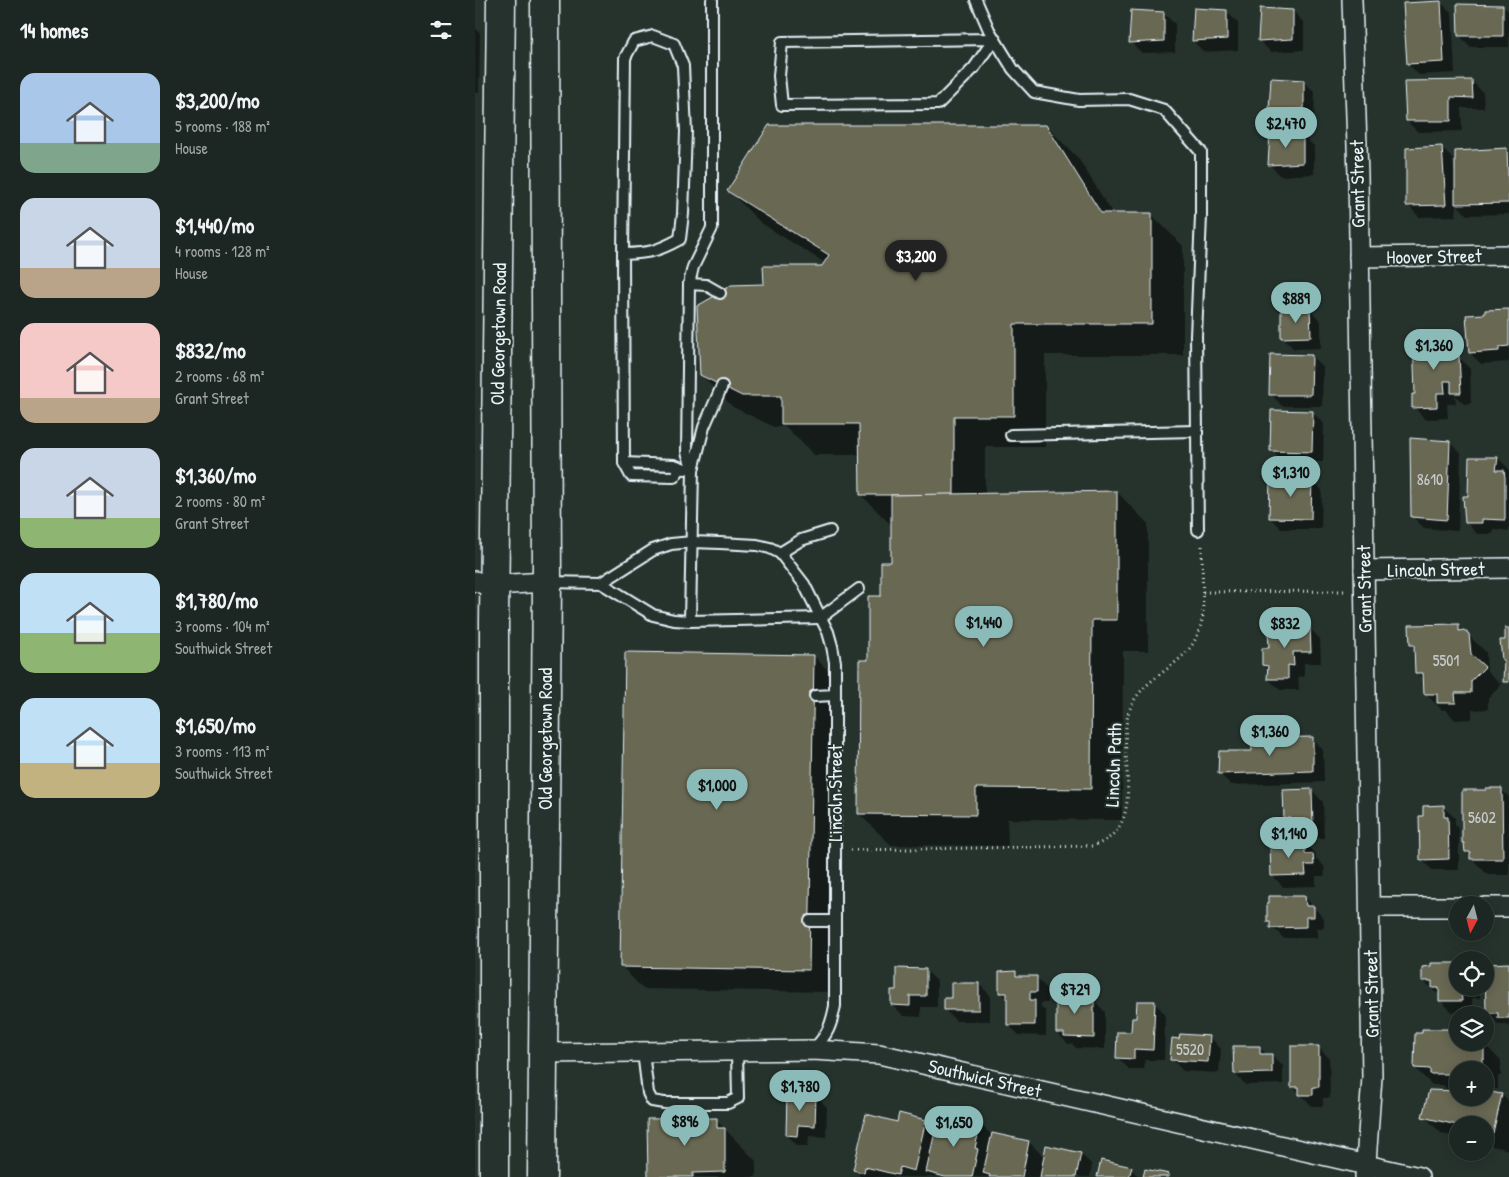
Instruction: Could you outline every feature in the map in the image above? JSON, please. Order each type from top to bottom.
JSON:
[{"type":"main road","name":"Old Georgetown Road","points":[[494,1177],[483,587],[501,0]]},
{"type":"main road","name":"Old Georgetown Road","points":[[542,1177],[547,582],[545,0]]},
{"type":"street","name":"Grant Street","points":[[1352,0],[1359,257],[1372,1077],[1365,1171]]},
{"type":"street","name":"Hoover Street","points":[[1359,257],[1509,255]]},
{"type":"street","name":"Lincoln Street","points":[[1364,570],[1509,568]]},
{"type":"street","points":[[483,587],[547,582]]},
{"type":"street","points":[[1370,907],[1449,907]]},
{"type":"street","points":[[1494,907],[1509,907]]},
{"type":"street","name":"Southwick Street","points":[[543,1053],[813,1050],[879,1054],[1365,1171],[1419,1177]]},
{"type":"lane","points":[[693,470],[687,452],[689,284],[693,267],[713,228],[712,0]]},
{"type":"lane","points":[[976,0],[994,39],[1013,69],[1034,92],[1079,100],[1129,99],[1164,110],[1201,152],[1196,336],[1198,530]]},
{"type":"lane","points":[[623,254],[661,250],[680,239],[686,132],[683,66],[674,44],[653,36],[634,41],[625,58],[623,254],[624,463],[674,465],[680,469],[693,470]]},
{"type":"lane","points":[[994,39],[974,68],[938,104],[782,105],[779,76],[782,42],[994,39]]},
{"type":"lane","points":[[689,284],[706,285],[720,293]]},
{"type":"lane","points":[[690,621],[693,470],[704,427],[722,386]]},
{"type":"lane","points":[[1011,435],[1197,431]]},
{"type":"lane","points":[[601,583],[653,550],[671,544],[692,542],[757,545],[780,553],[801,540],[830,530]]},
{"type":"lane","name":"Lincoln Street","points":[[780,553],[803,584],[833,646],[835,662],[835,1006],[831,1027],[813,1050]]},
{"type":"lane","points":[[547,582],[601,583],[653,615],[674,620],[690,621],[820,618],[859,589]]},
{"type":"lane","points":[[815,696],[835,695]]},
{"type":"lane","points":[[810,921],[835,922]]},
{"type":"lane","points":[[643,1052],[647,1093],[652,1100],[664,1103],[728,1103],[738,1098],[737,1051]]},
{"type":"path","name":"Lincoln Path","points":[[835,850],[1092,846],[1110,838],[1119,830],[1127,811],[1126,737],[1129,710],[1149,682],[1183,656],[1195,640],[1203,615],[1203,545],[1198,530]]},
{"type":"path","points":[[1203,592],[1344,591],[1353,594],[1364,594]]},
{"type":"building","points":[[1441,1],[1444,62],[1407,64],[1403,3]]},
{"type":"building","points":[[1457,4],[1503,5],[1503,36],[1458,36]]},
{"type":"building","points":[[1194,8],[1227,10],[1227,39],[1192,41]]},
{"type":"building","points":[[1260,8],[1293,10],[1293,39],[1258,41]]},
{"type":"building","points":[[1131,10],[1164,12],[1164,41],[1129,43]]},
{"type":"building","points":[[1271,78],[1304,80],[1304,109],[1269,110]]},
{"type":"building","points":[[1472,80],[1473,98],[1451,97],[1451,121],[1406,121],[1404,81]]},
{"type":"building","points":[[769,125],[1046,125],[1101,213],[1152,213],[1152,324],[1014,324],[1014,416],[954,416],[954,495],[860,495],[859,424],[781,424],[781,396],[742,396],[700,375],[697,306],[731,285],[764,284],[763,266],[822,266],[829,255],[727,191]]},
{"type":"building","points":[[1270,132],[1303,134],[1303,163],[1268,165]]},
{"type":"building","points":[[1442,146],[1446,205],[1406,206],[1406,148]]},
{"type":"building","points":[[1507,148],[1509,203],[1455,204],[1455,151]]},
{"type":"building","points":[[1310,309],[1311,337],[1281,338],[1281,310]]},
{"type":"building","points":[[1509,309],[1509,346],[1499,347],[1499,351],[1469,353],[1466,315],[1485,314],[1485,310]]},
{"type":"building","points":[[1449,337],[1449,357],[1459,356],[1461,393],[1451,393],[1451,381],[1444,381],[1445,393],[1437,393],[1437,407],[1412,408],[1412,394],[1415,394],[1413,338]]},
{"type":"building","points":[[1270,354],[1312,355],[1311,395],[1269,395]]},
{"type":"building","points":[[1271,410],[1313,411],[1312,452],[1270,451]]},
{"type":"building","points":[[1410,438],[1450,441],[1447,520],[1411,517]]},
{"type":"building","points":[[1469,457],[1498,457],[1496,470],[1504,470],[1505,478],[1505,520],[1482,519],[1482,523],[1465,523],[1463,496],[1468,496]]},
{"type":"building","points":[[1270,477],[1312,478],[1311,519],[1269,518]]},
{"type":"building","points":[[1117,491],[1117,620],[1092,620],[1091,789],[976,788],[976,815],[858,814],[859,660],[868,660],[868,596],[881,596],[881,562],[891,562],[891,495]]},
{"type":"building","points":[[1459,624],[1459,631],[1464,630],[1469,634],[1471,654],[1485,667],[1471,681],[1471,693],[1455,693],[1456,703],[1437,703],[1437,694],[1424,694],[1423,673],[1415,673],[1414,645],[1410,645],[1409,625]]},
{"type":"building","points":[[1310,626],[1311,652],[1293,652],[1294,666],[1288,665],[1288,679],[1267,679],[1268,666],[1262,665],[1262,648],[1269,648],[1268,628]]},
{"type":"building","points":[[1505,628],[1509,628],[1509,682],[1503,682],[1504,660],[1502,660],[1500,640],[1505,640]]},
{"type":"building","points":[[625,652],[814,655],[809,970],[620,967]]},
{"type":"building","points":[[1313,737],[1313,771],[1218,774],[1219,751],[1252,751],[1251,738]]},
{"type":"building","points":[[1486,788],[1502,788],[1503,859],[1470,859],[1470,852],[1465,852],[1464,843],[1462,843],[1462,790],[1486,790]]},
{"type":"building","points":[[1312,789],[1313,827],[1291,827],[1291,818],[1284,818],[1283,790]]},
{"type":"building","points":[[1444,805],[1444,817],[1448,817],[1449,859],[1420,860],[1419,816],[1423,816],[1423,806]]},
{"type":"building","points":[[1305,842],[1305,854],[1313,854],[1314,865],[1305,865],[1306,875],[1271,876],[1270,843]]},
{"type":"building","points":[[1269,896],[1305,896],[1306,906],[1314,906],[1314,917],[1306,917],[1306,927],[1270,928],[1270,922],[1267,922]]},
{"type":"building","points":[[1431,963],[1449,963],[1449,996],[1462,996],[1462,1001],[1439,1001],[1439,988],[1432,988],[1432,981],[1422,981],[1422,967],[1431,966]]},
{"type":"building","points":[[1509,963],[1509,1018],[1498,1018],[1498,1013],[1494,1013],[1494,1006],[1486,1006],[1486,996],[1494,996],[1494,964]]},
{"type":"building","points":[[896,968],[926,969],[926,996],[910,996],[910,1006],[891,1005],[891,990],[896,990]]},
{"type":"building","points":[[1016,971],[1016,976],[1037,976],[1037,992],[1030,992],[1030,1000],[1035,1000],[1035,1025],[1007,1025],[1007,993],[999,993],[999,972]]},
{"type":"building","points":[[951,983],[979,983],[979,1010],[944,1010],[944,998],[951,998]]},
{"type":"building","points":[[1066,987],[1080,987],[1080,996],[1092,996],[1092,1000],[1094,1000],[1094,1038],[1064,1037],[1064,1033],[1056,1033],[1056,996],[1066,996]]},
{"type":"building","points":[[1137,1001],[1155,1001],[1153,1050],[1134,1049],[1134,1059],[1116,1058],[1117,1032],[1131,1032],[1132,1018],[1136,1018]]},
{"type":"building","points":[[1422,1029],[1449,1029],[1449,1051],[1484,1051],[1484,1060],[1449,1061],[1449,1074],[1430,1074],[1430,1069],[1414,1068],[1415,1033],[1422,1033]]},
{"type":"building","points":[[1180,1034],[1210,1036],[1208,1062],[1170,1060],[1172,1038],[1179,1039]]},
{"type":"building","points":[[1233,1046],[1260,1046],[1260,1054],[1272,1054],[1272,1073],[1234,1074]]},
{"type":"building","points":[[1291,1046],[1319,1046],[1319,1087],[1313,1087],[1313,1095],[1299,1095],[1299,1087],[1291,1087]]},
{"type":"building","points":[[1429,1090],[1449,1091],[1449,1106],[1494,1106],[1494,1093],[1502,1094],[1494,1130],[1494,1116],[1449,1116],[1449,1123],[1422,1117]]},
{"type":"building","points":[[787,1093],[816,1095],[815,1126],[798,1125],[797,1136],[786,1135]]},
{"type":"building","points":[[899,1113],[926,1120],[914,1171],[900,1167],[898,1175],[865,1167],[864,1173],[853,1170],[866,1114],[897,1122]]},
{"type":"building","points":[[717,1118],[717,1128],[725,1128],[725,1172],[693,1173],[693,1177],[648,1177],[647,1119]]},
{"type":"building","points":[[938,1118],[958,1122],[959,1118],[981,1122],[975,1148],[978,1149],[972,1177],[945,1177],[926,1172]]},
{"type":"building","points":[[992,1133],[1029,1141],[1022,1177],[989,1177],[990,1175],[983,1173]]},
{"type":"building","points":[[1046,1145],[1081,1153],[1076,1177],[1040,1177]]},
{"type":"building","points":[[1101,1160],[1132,1167],[1129,1177],[1097,1177]]},
{"type":"building","points":[[1145,1169],[1169,1174],[1169,1177],[1143,1177]]}]
